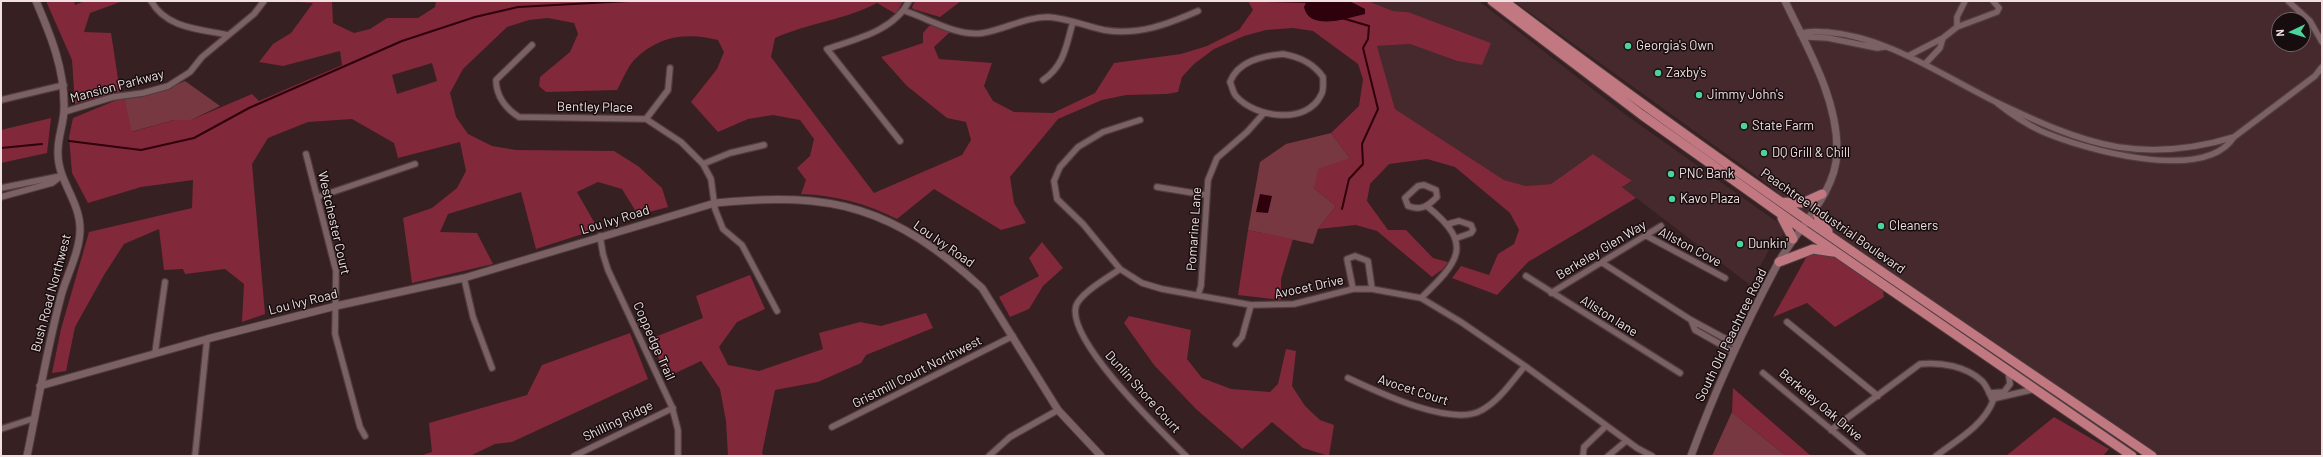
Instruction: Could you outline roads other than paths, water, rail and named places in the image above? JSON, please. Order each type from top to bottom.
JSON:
[{"type":"highway","name":"Peachtree Industrial Boulevard","points":[[1492,1],[1642,115],[1775,204]]},
{"type":"highway","name":"Peachtree Industrial Boulevard","points":[[1504,1],[1803,224],[2152,456]]},
{"type":"highway","points":[[1793,239],[1775,204],[1802,203],[1822,194]]},
{"type":"highway","points":[[1814,207],[1820,222],[1841,249]]},
{"type":"highway","points":[[1779,262],[1813,249],[1841,249]]},
{"type":"highway","name":"Peachtree Industrial Boulevard","points":[[1841,249],[2008,370],[2132,456]]},
{"type":"street","name":"Bush Road Northwest","points":[[27,456],[40,386],[62,294],[78,246],[80,230],[79,212],[72,193],[61,176],[58,158],[58,132],[64,112],[64,85],[58,57],[36,1]]},
{"type":"street","points":[[151,1],[156,11],[170,21],[228,35]]},
{"type":"street","name":"Mansion Parkway","points":[[64,112],[113,97],[143,93],[168,86],[190,72],[206,52],[254,14],[264,1]]},
{"type":"street","points":[[900,141],[827,49],[885,26],[905,11],[909,1]]},
{"type":"street","name":"South Old Peachtree Road","points":[[1691,456],[1708,408],[1735,348],[1779,262],[1822,194],[1835,168],[1836,134],[1827,99],[1785,1]]},
{"type":"street","points":[[1957,27],[1957,16],[1965,1]]},
{"type":"street","points":[[1908,56],[1943,38],[1957,27],[1997,12],[1998,8],[1993,1]]},
{"type":"street","points":[[2288,1],[2310,21],[2322,42]]},
{"type":"street","points":[[905,11],[924,16],[966,33],[982,33],[1026,19],[1042,17],[1112,31],[1131,33],[1148,30],[1198,11]]},
{"type":"street","points":[[1043,80],[1052,75],[1063,62],[1073,22]]},
{"type":"street","points":[[1800,34],[1808,37],[1828,38],[1877,48],[1884,47],[1925,64],[1996,102],[2061,131],[2117,147],[2167,151],[2201,146],[2234,137]]},
{"type":"street","points":[[1925,64],[1940,48],[1943,38]]},
{"type":"street","name":"Bentley Place","points":[[532,45],[496,80],[496,86],[500,97],[509,111],[519,117],[646,119],[681,142],[703,164],[711,179],[715,209],[723,229],[742,245],[777,311]]},
{"type":"street","points":[[1283,54],[1302,58],[1316,67],[1323,77],[1324,89],[1314,105],[1294,114],[1278,115],[1264,113],[1247,104],[1232,90],[1230,82],[1236,70],[1253,61],[1273,55],[1283,54]]},
{"type":"street","points":[[1996,102],[2005,112],[2055,137],[2089,148],[2136,158],[2159,160],[2204,156],[2226,147],[2234,137],[2315,76],[2322,67]]},
{"type":"street","points":[[646,119],[668,90],[670,68]]},
{"type":"street","points":[[1,100],[64,85]]},
{"type":"street","name":"Pomarine Lane","points":[[1198,295],[1201,286],[1208,180],[1217,158],[1247,132],[1264,113]]},
{"type":"street","name":"Avocet Drive","points":[[1140,120],[1120,123],[1076,149],[1064,162],[1055,179],[1057,199],[1083,224],[1120,269],[1153,286],[1251,305],[1286,305],[1353,289],[1372,289],[1421,298],[1461,322],[1525,366],[1626,441],[1652,456]]},
{"type":"street","points":[[703,164],[730,153],[764,145]]},
{"type":"street","name":"Westchester Court","points":[[306,154],[336,271],[335,334],[360,427],[366,436]]},
{"type":"street","points":[[318,197],[415,164]]},
{"type":"street","points":[[1,188],[61,176]]},
{"type":"street","points":[[1,197],[52,183],[61,176]]},
{"type":"street","points":[[1418,186],[1428,186],[1437,193],[1428,207],[1420,210],[1413,209],[1408,206],[1405,198],[1418,186]]},
{"type":"street","points":[[1157,187],[1174,191],[1206,195]]},
{"type":"street","name":"Lou Ivy Road","points":[[40,386],[155,353],[336,306],[464,278],[522,262],[600,236],[715,203],[744,200],[791,199],[828,202],[868,213],[896,226],[965,273],[982,288],[1058,410],[1101,456]]},
{"type":"street","points":[[1421,298],[1443,276],[1455,259],[1457,238],[1448,224],[1428,207]]},
{"type":"street","points":[[1448,224],[1459,221],[1471,225],[1471,233],[1457,238]]},
{"type":"street","name":"Berkeley Glen Way","points":[[1552,293],[1661,226]]},
{"type":"street","name":"Allston Cove","points":[[1645,235],[1725,278]]},
{"type":"street","name":"Coppedge Trail","points":[[600,236],[602,258],[625,303],[650,362],[673,408],[680,432],[678,456]]},
{"type":"street","points":[[1353,289],[1349,276],[1347,259],[1354,256],[1368,261],[1372,289]]},
{"type":"street","points":[[1601,262],[1691,320],[1708,327],[1735,348]]},
{"type":"street","name":"Dunlin Shore Court","points":[[1120,269],[1081,299],[1075,314],[1078,330],[1104,369],[1186,456]]},
{"type":"street","name":"Allston lane","points":[[1526,276],[1680,373]]},
{"type":"street","points":[[464,278],[473,317],[492,368]]},
{"type":"street","points":[[155,353],[165,282]]},
{"type":"street","points":[[1236,344],[1242,337],[1251,305]]},
{"type":"street","points":[[1691,320],[1695,330],[1735,348]]},
{"type":"street","points":[[1787,322],[1878,396]]},
{"type":"street","points":[[1702,334],[1708,327]]},
{"type":"street","name":"Gristmill Court Northwest","points":[[832,427],[1013,336]]},
{"type":"street","points":[[195,456],[207,339]]},
{"type":"street","points":[[1832,430],[1920,364],[1929,362],[1950,364],[1966,370],[1983,382],[1990,396],[1991,410],[1936,456]]},
{"type":"street","name":"Avocet Court","points":[[1348,378],[1401,399],[1455,416],[1473,414],[1486,407],[1525,366]]},
{"type":"street","points":[[1990,396],[2004,392],[2010,384],[2008,370]]},
{"type":"street","name":"Berkeley Oak Drive","points":[[1763,373],[1863,456]]},
{"type":"street","points":[[2006,388],[2014,394]]},
{"type":"street","points":[[1990,396],[2014,394],[2035,389]]},
{"type":"street","name":"Shilling Ridge","points":[[574,456],[673,408]]},
{"type":"street","points":[[989,456],[992,449],[1001,441],[1058,410]]},
{"type":"street","points":[[1,429],[35,418]]},
{"type":"street","points":[[1584,456],[1584,447],[1606,426]]},
{"type":"street","points":[[1608,456],[1626,441]]},
{"type":"waterway","points":[[69,141],[141,150],[194,138],[249,108],[402,41],[475,17],[518,7],[629,1]]},
{"type":"waterway","points":[[1265,1],[1309,2]]},
{"type":"waterway","points":[[1342,18],[1369,26],[1368,39],[1363,48],[1378,109],[1362,144],[1363,164],[1349,179],[1342,209]]},
{"type":"waterway","points":[[1,148],[42,144]]},
{"type":"place","name":"Georgia's Own","points":[[1628,46]]},
{"type":"place","name":"Zaxby's","points":[[1658,73]]},
{"type":"place","name":"Jimmy John's","points":[[1699,95]]},
{"type":"place","name":"State Farm","points":[[1744,126]]},
{"type":"place","name":"DQ Grill & Chill","points":[[1764,153]]},
{"type":"place","name":"PNC Bank","points":[[1671,174]]},
{"type":"place","name":"Kavo Plaza","points":[[1672,199]]},
{"type":"place","name":"Cleaners","points":[[1881,226]]},
{"type":"place","name":"Dunkin'","points":[[1740,244]]}]
